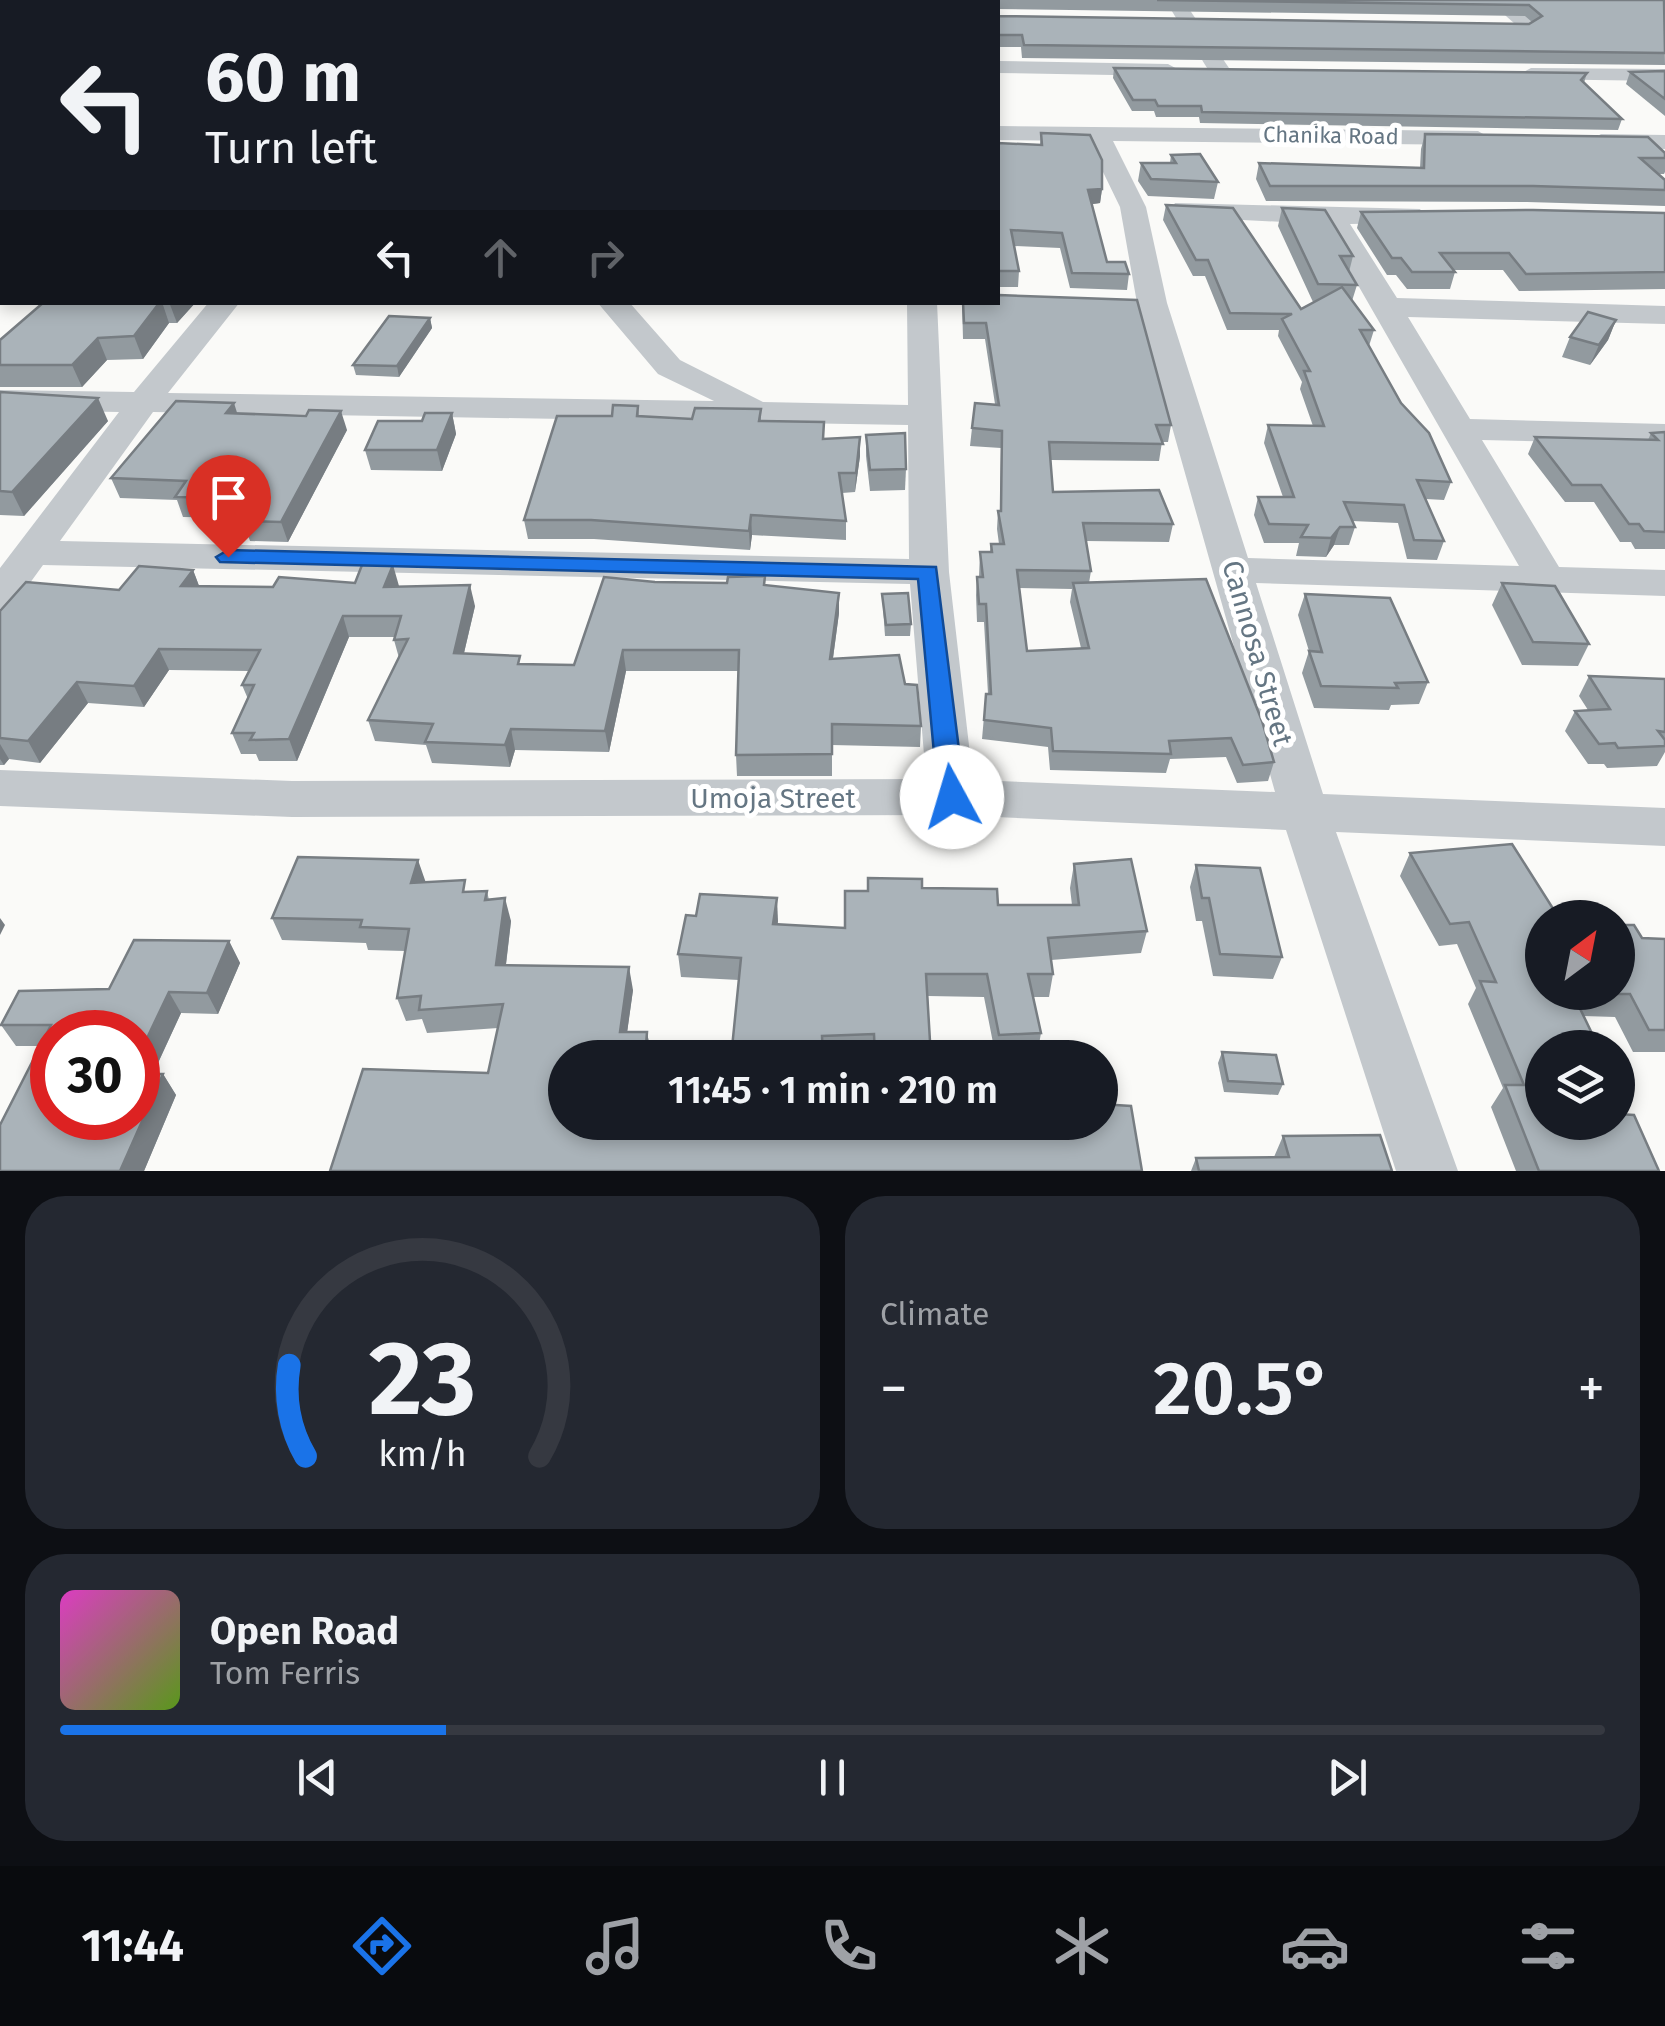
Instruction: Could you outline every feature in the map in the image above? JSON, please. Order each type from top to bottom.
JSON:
[{"type":"street","points":[[1000,67],[1210,71],[1174,0]]},
{"type":"street","points":[[1497,0],[1584,74]]},
{"type":"street","points":[[1485,25],[1525,26]]},
{"type":"street","points":[[1509,74],[1665,76]]},
{"type":"street","points":[[1319,106],[1332,134]]},
{"type":"street","name":"Chanika Road","points":[[1000,133],[1508,138]]},
{"type":"street","name":"Cannosa Street","points":[[1098,134],[1133,207],[1133,302],[1235,570],[1304,810],[1427,1171]]},
{"type":"street","points":[[1586,140],[1665,142]]},
{"type":"street","points":[[1133,207],[1332,216],[1430,215]]},
{"type":"street","points":[[1332,216],[1390,308],[1547,580]]},
{"type":"street","points":[[0,596],[144,401],[224,305]]},
{"type":"street","points":[[615,305],[669,367],[762,412]]},
{"type":"street","points":[[922,305],[928,572],[952,797]]},
{"type":"street","points":[[1390,308],[1665,314]]},
{"type":"street","points":[[0,400],[925,415]]},
{"type":"street","points":[[1456,428],[1665,434]]},
{"type":"street","points":[[32,553],[928,572]]},
{"type":"street","points":[[1235,570],[1665,584]]},
{"type":"street","name":"Umoja Street","points":[[0,788],[292,798],[952,797],[1665,827]]},
{"type":"building","points":[[1157,0],[1664,0],[1665,53],[1024,45],[1022,35],[1000,35],[1000,16],[1529,24],[1542,16],[1529,5]]},
{"type":"building","points":[[1114,68],[1587,73],[1581,80],[1622,119],[1202,112],[1201,106],[1158,106],[1155,100],[1133,100]]},
{"type":"building","points":[[1665,71],[1665,99],[1630,72]]},
{"type":"building","points":[[1041,133],[1090,135],[1102,160],[1102,189],[1088,190],[1107,262],[1125,262],[1129,274],[1072,273],[1062,233],[1011,230],[1019,271],[1000,271],[1000,143],[1042,145]]},
{"type":"building","points":[[1425,134],[1648,137],[1665,153],[1665,158],[1640,158],[1665,180],[1665,190],[1270,186],[1259,163],[1424,168]]},
{"type":"building","points":[[1200,154],[1218,182],[1151,179],[1141,163],[1176,163],[1171,155]]},
{"type":"building","points":[[1166,205],[1233,208],[1301,309],[1342,287],[1374,330],[1360,330],[1401,403],[1429,433],[1451,482],[1417,480],[1444,541],[1414,540],[1404,505],[1344,502],[1355,527],[1340,527],[1331,538],[1301,537],[1308,525],[1269,524],[1258,497],[1294,497],[1268,425],[1324,426],[1304,371],[1310,371],[1282,319],[1292,314],[1230,313],[1208,260],[1196,260]]},
{"type":"building","points":[[1282,208],[1325,210],[1353,256],[1340,256],[1357,285],[1318,284]]},
{"type":"building","points":[[1361,212],[1665,213],[1665,272],[1526,274],[1509,253],[1440,253],[1455,272],[1412,272],[1401,258],[1392,258]]},
{"type":"building","points":[[1000,295],[1137,300],[1171,425],[1156,425],[1163,444],[1049,442],[1053,492],[1159,490],[1173,524],[1083,523],[1091,571],[1017,570],[1027,651],[1089,648],[1073,583],[1206,579],[1262,721],[1274,762],[1243,765],[1231,738],[1169,741],[1171,754],[1053,751],[1051,728],[984,720],[986,694],[991,694],[986,604],[979,604],[977,577],[983,577],[980,552],[992,552],[991,544],[1004,544],[998,511],[1002,431],[972,428],[975,403],[999,405],[986,323],[964,323],[963,305],[1000,305]]},
{"type":"building","points":[[41,305],[158,305],[134,336],[98,338],[72,365],[0,365],[0,340]]},
{"type":"building","points":[[1588,312],[1616,320],[1599,345],[1570,337]]},
{"type":"building","points":[[389,316],[430,318],[397,366],[353,365]]},
{"type":"building","points":[[0,392],[98,398],[12,492],[0,491]]},
{"type":"building","points":[[176,401],[234,403],[226,413],[306,416],[309,410],[341,411],[281,522],[243,521],[257,498],[175,497],[186,481],[111,478]]},
{"type":"building","points":[[613,405],[638,406],[637,416],[692,419],[695,408],[761,409],[759,421],[824,422],[823,439],[860,437],[856,473],[839,473],[846,521],[751,515],[749,531],[591,520],[524,520],[557,416],[612,416]]},
{"type":"building","points":[[425,413],[452,413],[437,450],[365,450],[378,421],[422,421]]},
{"type":"building","points":[[1665,432],[1665,532],[1644,531],[1639,524],[1629,524],[1601,485],[1572,485],[1535,437],[1658,440],[1651,433]]},
{"type":"building","points":[[905,433],[906,469],[870,470],[866,435]]},
{"type":"building","points":[[362,565],[393,565],[384,587],[470,585],[454,653],[520,656],[518,664],[574,665],[604,577],[727,583],[728,577],[765,576],[764,585],[839,593],[830,659],[899,655],[905,684],[917,685],[921,726],[832,724],[832,754],[736,755],[739,650],[623,650],[605,731],[511,729],[505,745],[425,742],[433,724],[368,720],[408,639],[394,640],[401,616],[343,616],[289,739],[250,740],[254,733],[232,733],[254,685],[242,685],[260,650],[159,649],[134,686],[77,682],[28,741],[0,738],[0,611],[26,582],[119,590],[139,566],[193,570],[181,586],[273,587],[279,577],[355,583]]},
{"type":"building","points":[[1502,583],[1555,586],[1589,644],[1533,642]]},
{"type":"building","points":[[908,593],[911,624],[886,625],[882,594]]},
{"type":"building","points":[[1305,594],[1390,598],[1428,682],[1395,683],[1398,688],[1321,686],[1309,651],[1322,652]]},
{"type":"building","points":[[1589,676],[1665,679],[1665,732],[1658,731],[1665,746],[1618,748],[1615,743],[1599,744],[1575,711],[1610,709]]},
{"type":"building","points":[[1512,844],[1548,900],[1525,900],[1525,1010],[1581,1010],[1590,1030],[1525,1030],[1525,1136],[1505,1085],[1524,1085],[1480,981],[1496,982],[1469,922],[1450,924],[1410,853]]},
{"type":"building","points":[[298,857],[418,860],[411,883],[465,880],[463,892],[487,891],[485,900],[505,898],[496,965],[629,967],[620,1032],[647,1032],[646,1040],[548,1040],[548,1140],[1118,1140],[1118,1105],[1131,1106],[1142,1171],[330,1171],[363,1069],[488,1073],[503,1004],[419,1010],[421,996],[397,998],[409,929],[360,927],[362,920],[272,918]]},
{"type":"building","points":[[1131,859],[1147,931],[1048,938],[1053,974],[1028,974],[1041,1033],[999,1035],[987,974],[926,974],[930,1040],[874,1040],[874,1034],[822,1036],[822,1040],[733,1040],[741,958],[678,954],[686,915],[696,916],[700,894],[777,898],[773,924],[845,928],[845,891],[868,891],[868,878],[922,879],[922,888],[997,889],[998,905],[1079,905],[1074,864]]},
{"type":"building","points":[[1196,865],[1260,868],[1282,957],[1220,954],[1209,898],[1202,898]]},
{"type":"building","points":[[1635,927],[1642,938],[1665,939],[1665,1030],[1649,1030],[1635,1003]]},
{"type":"building","points":[[134,940],[229,941],[207,993],[169,992],[160,1011],[30,1010],[30,1025],[1,1025],[19,991],[109,989]]},
{"type":"building","points":[[1222,1052],[1276,1055],[1283,1084],[1228,1081]]},
{"type":"building","points":[[30,1066],[30,1140],[134,1140],[120,1171],[0,1171],[0,1125]]},
{"type":"building","points":[[1635,1117],[1659,1171],[1539,1171],[1527,1140],[1635,1140]]},
{"type":"building","points":[[1380,1135],[1392,1171],[1199,1171],[1196,1158],[1289,1157],[1283,1136]]},
{"type":"route","points":[[228,557],[928,572],[952,797]]}]
